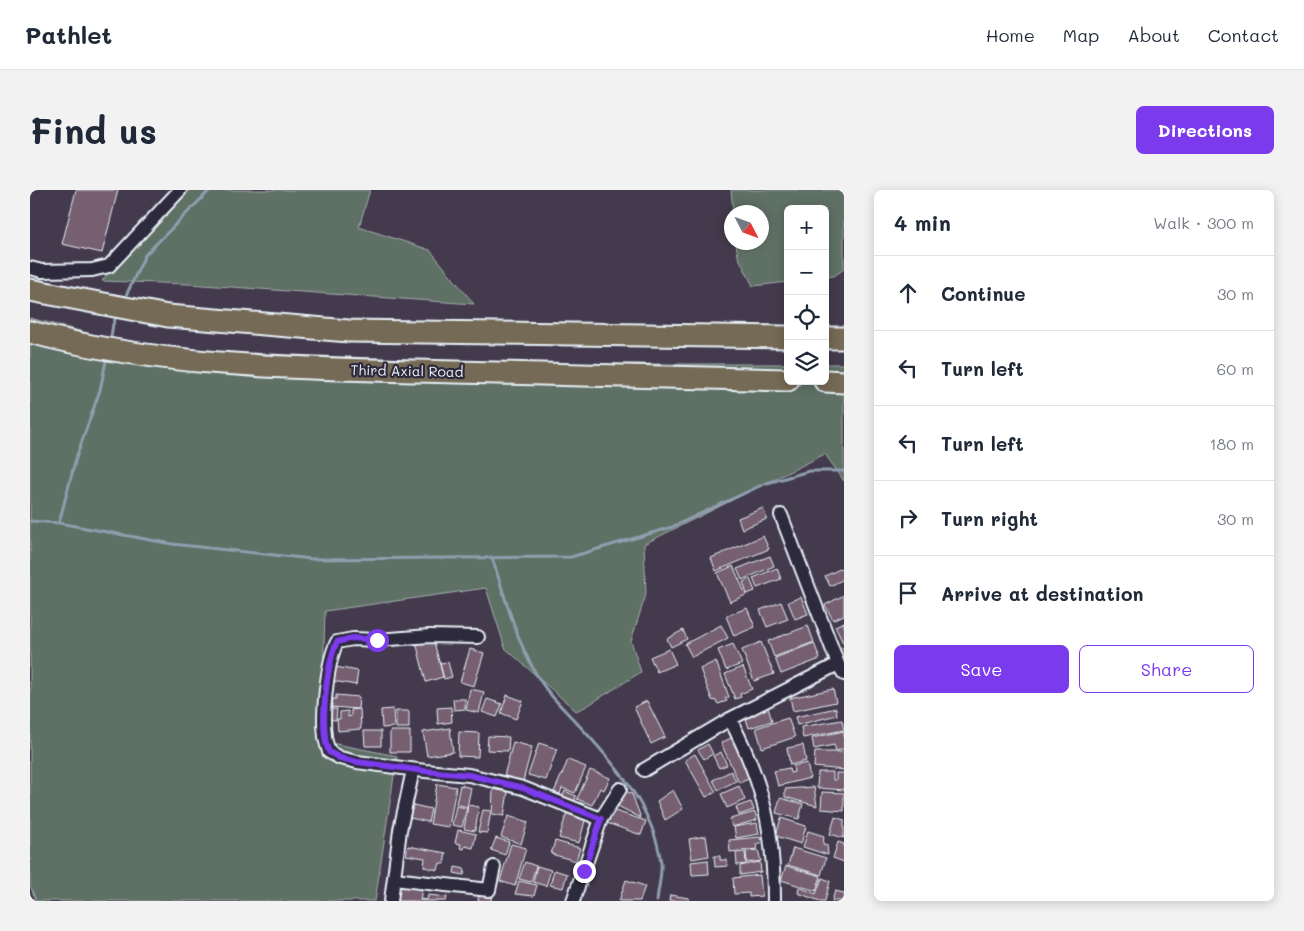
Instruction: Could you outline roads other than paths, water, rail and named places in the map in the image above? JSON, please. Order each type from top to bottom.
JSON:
[{"type":"highway","points":[[30,290],[85,302],[168,316],[239,323],[349,330],[784,337]]},
{"type":"highway","name":"Third Axial Road","points":[[30,332],[72,343],[153,356],[228,364],[335,369],[784,380]]},
{"type":"highway","points":[[829,338],[844,338]]},
{"type":"highway","points":[[829,381],[844,382]]},
{"type":"street","points":[[30,268],[42,272],[92,270],[109,266],[180,190]]},
{"type":"street","points":[[644,770],[730,719],[841,669],[781,516]]},
{"type":"street","points":[[478,637],[430,636],[377,640],[353,638],[337,642],[331,654],[326,698],[324,737],[329,752],[340,758],[357,762],[469,775],[523,788],[601,819]]},
{"type":"street","points":[[730,719],[757,776],[767,812],[774,877],[774,901]]},
{"type":"street","points":[[391,901],[400,830],[414,770]]},
{"type":"street","points":[[573,901],[601,819],[620,789]]},
{"type":"street","points":[[394,879],[489,890],[494,867]]},
{"type":"waterway","points":[[124,300],[145,255],[210,190]]},
{"type":"waterway","points":[[110,343],[113,324],[117,315]]},
{"type":"waterway","points":[[30,521],[59,523],[76,458],[100,390],[107,356]]},
{"type":"waterway","points":[[59,523],[172,544],[312,559],[571,557],[672,527],[764,484],[809,471],[844,471]]},
{"type":"waterway","points":[[492,558],[516,631],[539,679],[604,753],[630,786],[641,804],[657,843],[661,863],[657,901]]}]
